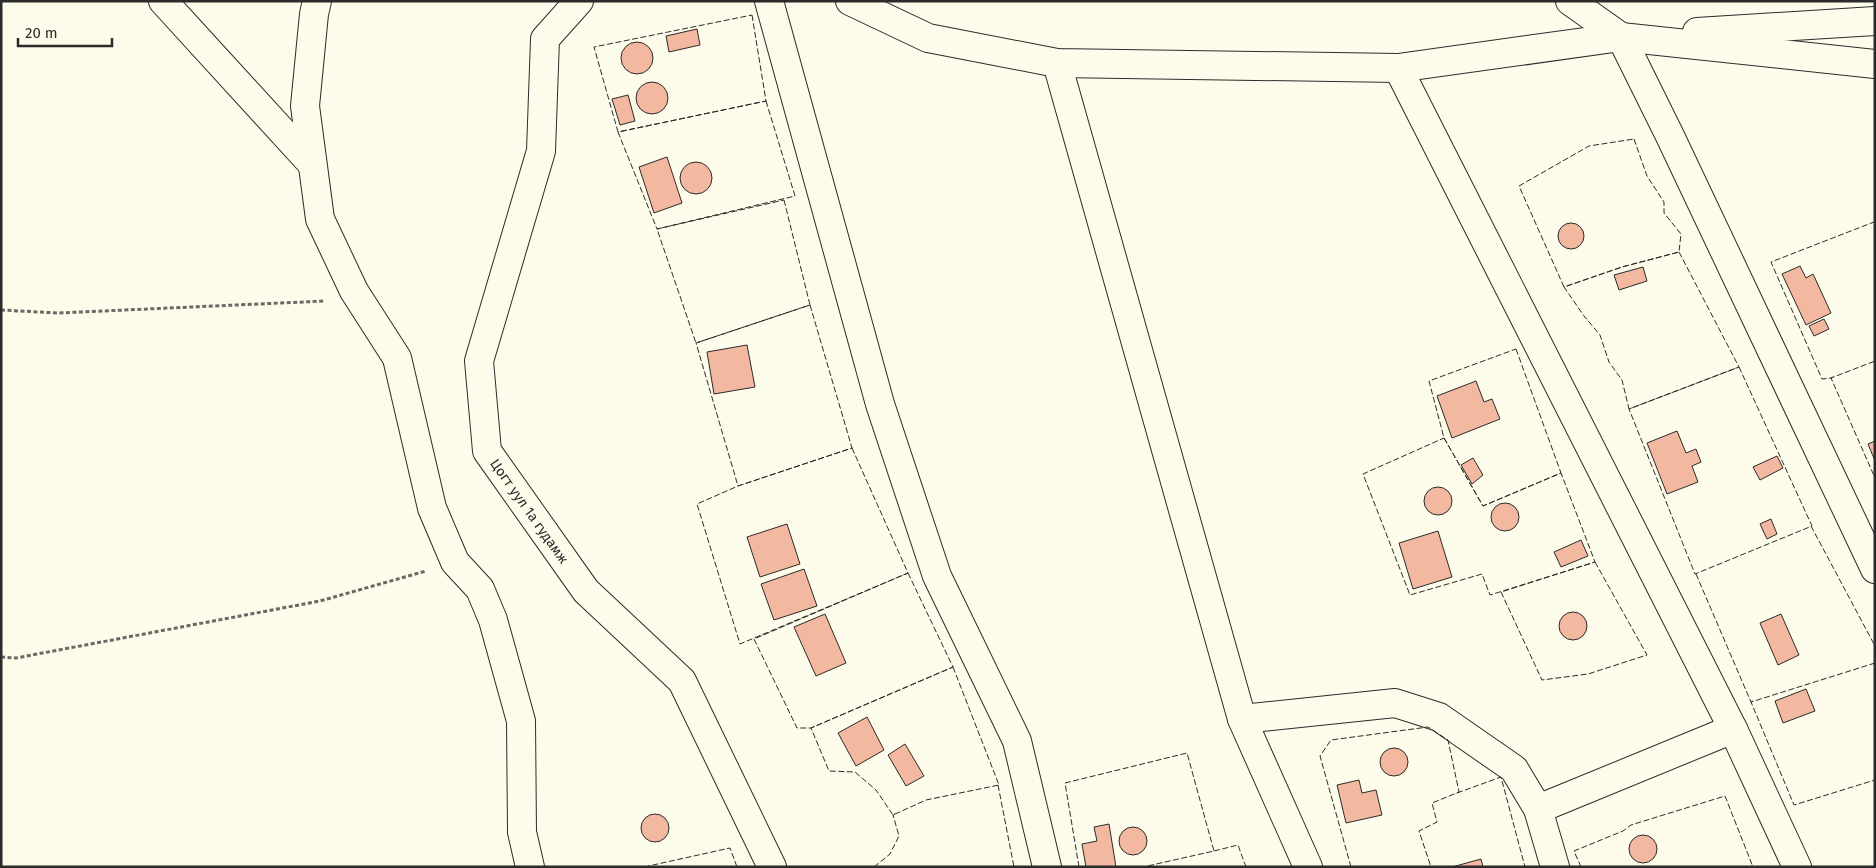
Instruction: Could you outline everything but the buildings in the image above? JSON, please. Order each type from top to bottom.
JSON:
[{"type":"street","points":[[163,1],[312,164]]},
{"type":"street","points":[[317,1],[314,14],[305,106],[320,219],[354,291],[397,358],[432,508],[455,562],[480,589],[493,620],[521,721],[522,832],[530,867]]},
{"type":"street","name":"Цогт уул 1а гудамж","points":[[579,1],[545,39],[541,151],[479,361],[487,451],[586,591],[682,681],[772,867]]},
{"type":"street","points":[[769,1],[880,404],[937,576],[1017,741],[1047,867]]},
{"type":"street","points":[[850,1],[928,38],[1057,63],[1398,68],[1621,37],[1875,21]]},
{"type":"street","points":[[1570,1],[1621,37],[1670,136],[1875,569]]},
{"type":"street","points":[[1621,37],[1875,64]]},
{"type":"street","points":[[1057,63],[1242,719],[1308,867]]},
{"type":"street","points":[[1398,68],[1733,729],[1797,867]]},
{"type":"street","points":[[1242,719],[1395,703],[1438,717],[1514,769],[1538,809],[1555,867]]},
{"type":"street","points":[[1538,809],[1733,729]]},
{"type":"path","points":[[1,310],[58,313],[327,301]]},
{"type":"path","points":[[1,657],[16,658],[320,601],[455,562]]},
{"type":"fence","points":[[752,15],[766,101],[618,132],[594,47],[752,15]]},
{"type":"fence","points":[[766,101],[795,196],[657,229],[618,132],[766,101]]},
{"type":"fence","points":[[1634,139],[1647,176],[1664,202],[1664,213],[1681,234],[1679,252],[1622,267],[1564,287],[1519,186],[1589,146],[1634,139]]},
{"type":"fence","points":[[784,200],[810,305],[696,343],[657,229],[784,200]]},
{"type":"fence","points":[[1875,223],[1771,262],[1822,379],[1831,378],[1875,361]]},
{"type":"fence","points":[[1679,252],[1739,367],[1629,409],[1622,380],[1609,362],[1600,335],[1564,287],[1622,267],[1679,252]]},
{"type":"fence","points":[[810,305],[852,448],[738,486],[696,343],[810,305]]},
{"type":"fence","points":[[1516,349],[1561,473],[1483,506],[1444,438],[1429,381],[1516,349]]},
{"type":"fence","points":[[1739,367],[1812,526],[1695,574],[1629,409],[1739,367]]},
{"type":"fence","points":[[1833,377],[1831,378],[1875,478]]},
{"type":"fence","points":[[1444,438],[1483,506],[1561,473],[1595,562],[1490,595],[1482,574],[1410,595],[1363,474],[1444,438]]},
{"type":"fence","points":[[852,448],[908,573],[740,644],[697,504],[738,486],[852,448]]},
{"type":"fence","points":[[1811,526],[1875,646]]},
{"type":"fence","points":[[1595,562],[1647,655],[1588,674],[1542,680],[1501,592],[1595,562]]},
{"type":"fence","points":[[908,573],[953,667],[811,728],[797,728],[754,639],[908,573]]},
{"type":"fence","points":[[1696,574],[1751,702],[1875,663]]},
{"type":"fence","points":[[953,667],[999,785],[926,800],[893,815],[876,790],[855,772],[829,771],[811,728],[953,667]]},
{"type":"fence","points":[[1753,701],[1751,702],[1794,805],[1875,780]]},
{"type":"fence","points":[[1351,867],[1320,756],[1331,740],[1428,727],[1448,740],[1459,792],[1432,803],[1437,822],[1419,831],[1431,867]]},
{"type":"fence","points":[[1079,867],[1065,783],[1187,753],[1214,851],[1143,867]]},
{"type":"fence","points":[[1457,793],[1501,777],[1525,867]]},
{"type":"fence","points":[[998,785],[1014,867]]},
{"type":"fence","points":[[1581,867],[1574,851],[1623,831],[1631,825],[1725,796],[1753,867]]},
{"type":"fence","points":[[874,867],[890,854],[899,836],[893,815],[895,814]]},
{"type":"fence","points":[[1214,851],[1238,845],[1246,867]]},
{"type":"fence","points":[[644,867],[730,848],[737,867]]}]
